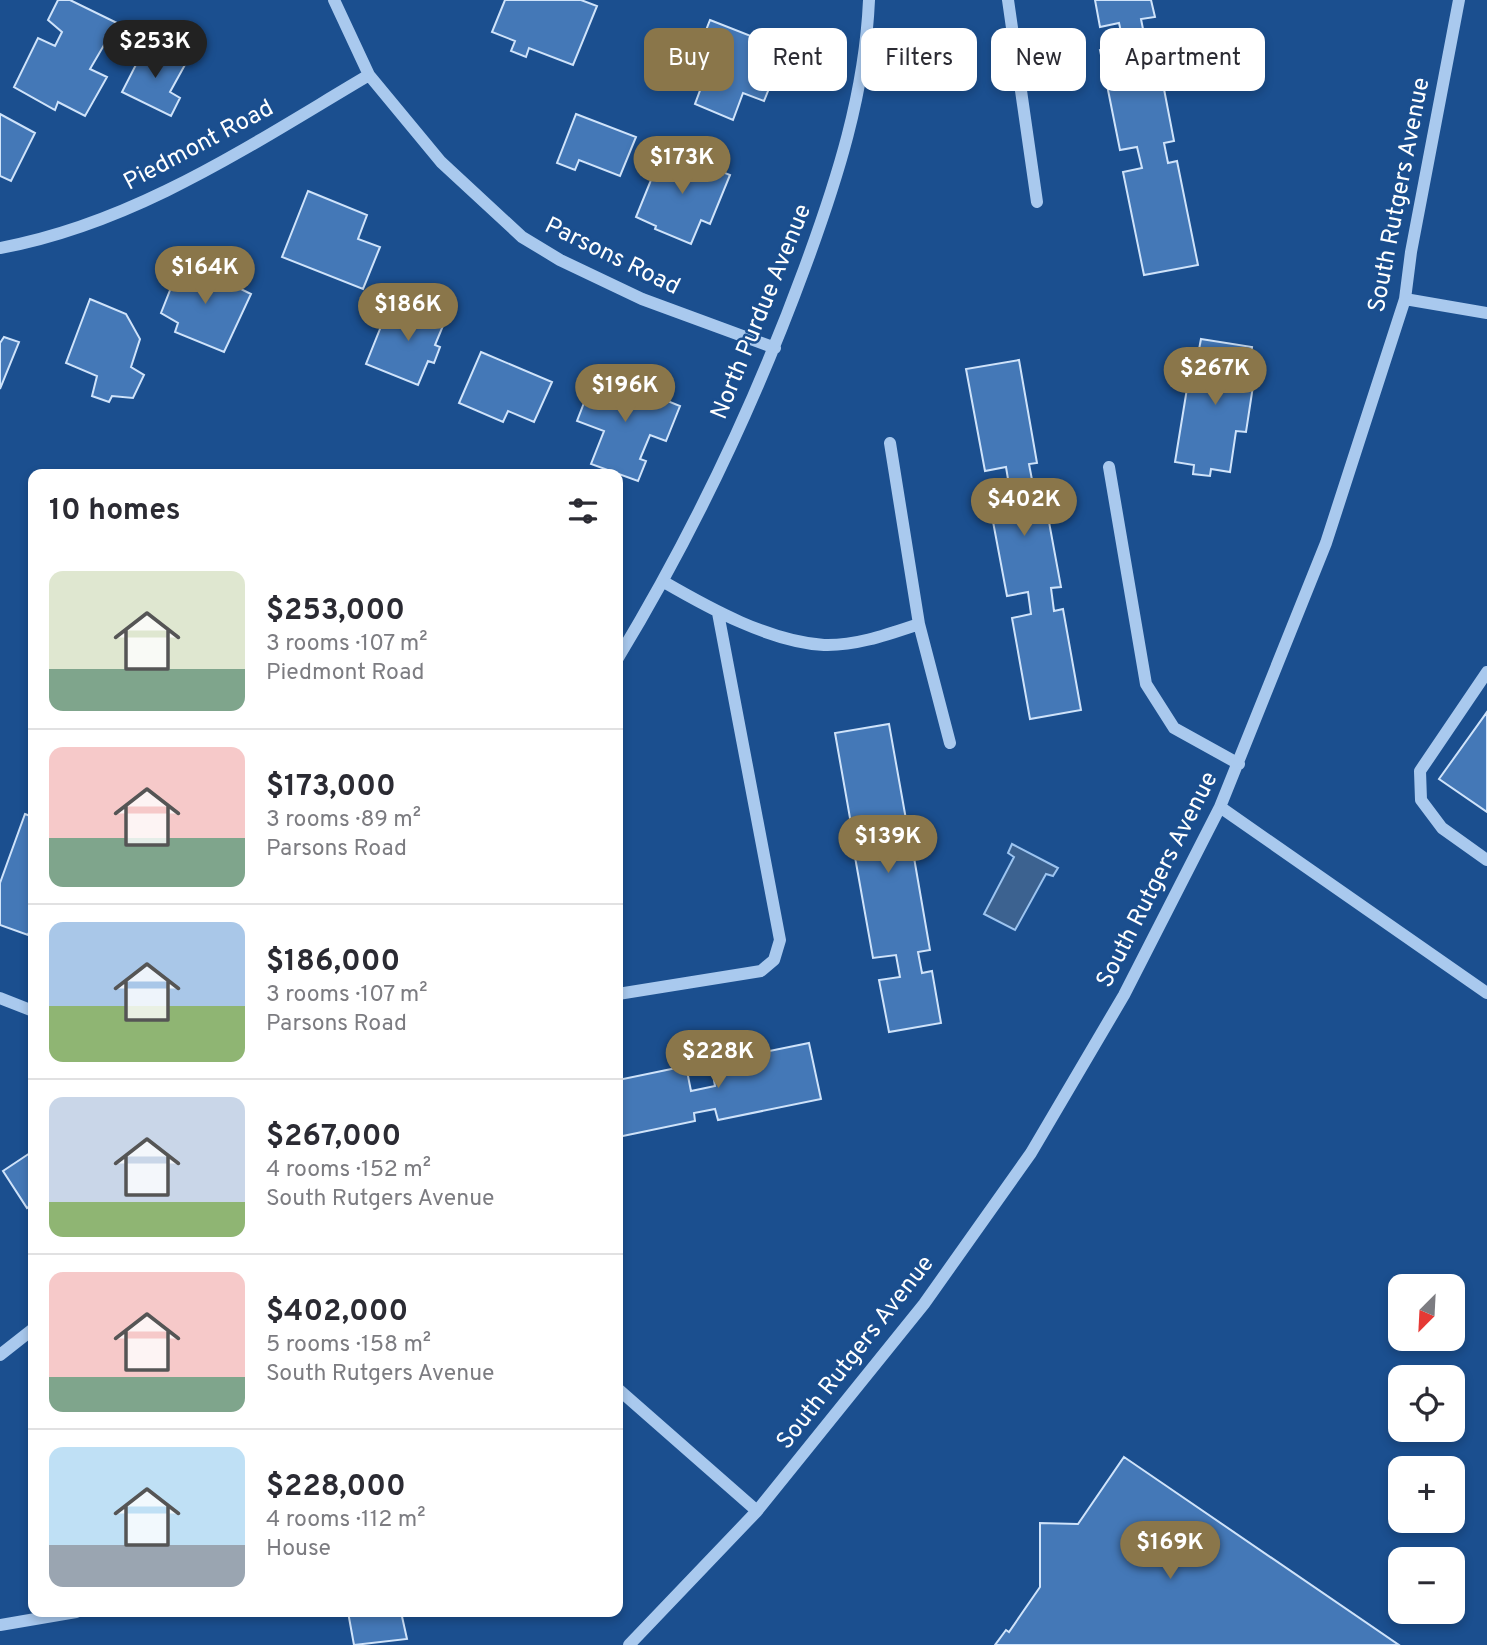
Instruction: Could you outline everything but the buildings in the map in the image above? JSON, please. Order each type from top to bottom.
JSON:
[{"type":"street","name":"Parsons Road","points":[[334,0],[369,75],[441,163],[522,237],[561,260],[642,299],[775,348]]},
{"type":"street","name":"North Purdue Avenue","points":[[623,649],[690,533],[775,348],[838,177],[859,92],[869,0]]},
{"type":"street","points":[[1008,0],[1037,202]]},
{"type":"street","name":"South Rutgers Avenue","points":[[629,1645],[757,1511],[924,1304],[1031,1153],[1124,995],[1220,807],[1240,764],[1326,544],[1405,299],[1411,252],[1459,0]]},
{"type":"street","name":"Piedmont Road","points":[[0,248],[102,220],[197,177],[369,75]]},
{"type":"street","points":[[1405,299],[1487,313]]},
{"type":"street","points":[[890,443],[919,624],[950,743]]},
{"type":"street","points":[[1109,467],[1146,684],[1174,729],[1240,764]]},
{"type":"street","points":[[664,582],[718,613],[771,633],[824,645],[880,638],[919,624]]},
{"type":"street","points":[[623,993],[761,971],[774,960],[780,940],[718,613]]},
{"type":"street","points":[[1487,672],[1420,771],[1422,800],[1442,828],[1487,860]]},
{"type":"street","points":[[1220,807],[1487,993]]},
{"type":"street","points":[[0,998],[28,1009]]},
{"type":"street","points":[[0,1355],[28,1333]]},
{"type":"street","points":[[623,1393],[757,1511]]},
{"type":"street","points":[[0,1625],[47,1617]]},
{"type":"water","points":[[1012,844],[1058,868],[1053,876],[1046,874],[1015,930],[984,914],[1014,857],[1008,853]]}]
